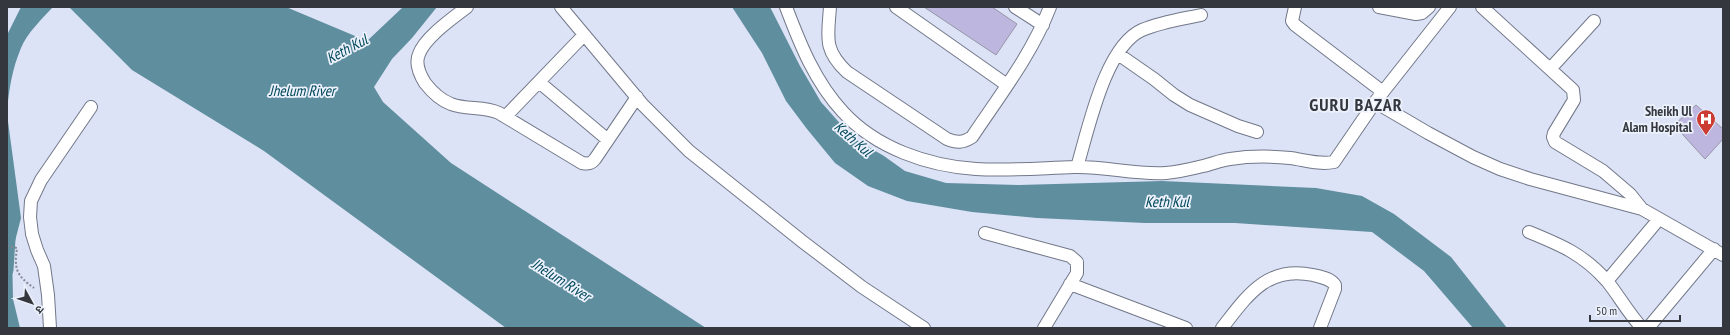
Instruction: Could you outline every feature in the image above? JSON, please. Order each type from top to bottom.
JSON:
[{"type":"street","points":[[467,7],[424,45],[417,62],[419,71],[432,92],[450,104],[492,110],[506,116],[582,163],[587,164],[592,163],[637,97]]},
{"type":"street","points":[[561,7],[637,97],[689,151],[732,187],[862,287],[924,328]]},
{"type":"street","points":[[786,7],[804,53],[829,95],[843,112],[858,125],[900,151],[923,160],[945,165],[976,169],[1077,167],[1165,173],[1203,166],[1228,159],[1260,156],[1290,158],[1321,163],[1334,162],[1379,97],[1450,7]]},
{"type":"street","points":[[830,7],[828,43],[837,63],[847,72],[947,139],[956,142],[965,141],[972,137],[1007,85],[1043,25],[1050,7]]},
{"type":"street","points":[[896,7],[1007,85]]},
{"type":"street","points":[[1015,7],[1043,25]]},
{"type":"street","points":[[1295,7],[1292,22],[1295,25],[1379,97],[1446,143],[1500,169],[1562,188],[1642,209],[1719,252],[1648,328]]},
{"type":"street","points":[[1379,7],[1416,14],[1422,13],[1429,7]]},
{"type":"street","points":[[1485,8],[1571,88],[1574,95],[1574,100],[1554,133],[1553,138],[1555,142],[1603,171],[1630,194],[1642,209]]},
{"type":"street","points":[[1077,167],[1102,86],[1110,66],[1131,37],[1142,30],[1201,15]]},
{"type":"street","points":[[1550,69],[1594,20]]},
{"type":"street","points":[[506,116],[584,35]]},
{"type":"street","points":[[1118,54],[1190,105],[1257,132]]},
{"type":"street","points":[[539,82],[608,140]]},
{"type":"street","points":[[50,328],[44,266],[32,234],[30,217],[31,201],[41,180],[90,107]]},
{"type":"street","points":[[1607,281],[1659,219]]},
{"type":"street","points":[[1529,232],[1566,247],[1582,257],[1607,281],[1642,328]]},
{"type":"street","points":[[986,233],[1070,256],[1077,262],[1078,267],[1070,284],[1044,328]]},
{"type":"street","points":[[1222,328],[1252,291],[1260,284],[1290,272],[1302,272],[1330,279],[1335,285],[1335,289],[1320,328]]},
{"type":"street","points":[[1070,284],[1186,328]]},
{"type":"path","points":[[7,246],[17,248],[17,269],[20,277],[34,288]]},
{"type":"water","points":[[21,7],[53,7],[31,32],[21,48],[11,80],[7,111],[7,35]]},
{"type":"water","name":"Jhelum River","points":[[69,7],[286,7],[367,41],[403,7],[437,7],[412,38],[392,59],[374,87],[383,102],[451,163],[706,328],[506,328],[264,151],[132,70]]},
{"type":"water","name":"Keth Kul","points":[[732,7],[770,7],[800,66],[821,102],[853,138],[884,156],[905,171],[946,183],[1019,185],[1162,181],[1316,188],[1362,196],[1394,214],[1451,257],[1507,328],[1473,328],[1424,271],[1372,232],[1235,223],[1145,223],[1037,218],[972,212],[907,201],[868,186],[835,163],[807,129],[786,101],[762,53]]},
{"type":"water","points":[[7,114],[21,218],[14,245],[7,245]]},
{"type":"water","points":[[7,250],[12,250],[13,299],[20,328],[7,328]]},
{"type":"building","points":[[924,7],[992,7],[1017,24],[996,55]]},
{"type":"building","points":[[1696,105],[1723,129],[1723,139],[1705,159],[1674,125]]},
{"type":"waterway","points":[[7,224],[9,239],[7,270]]},
{"type":"place","name":"Sheikh Ul Alam Hospital","points":[[1706,136]]},
{"type":"district","name":"GURU BAZAR","points":[[1356,105]]}]
